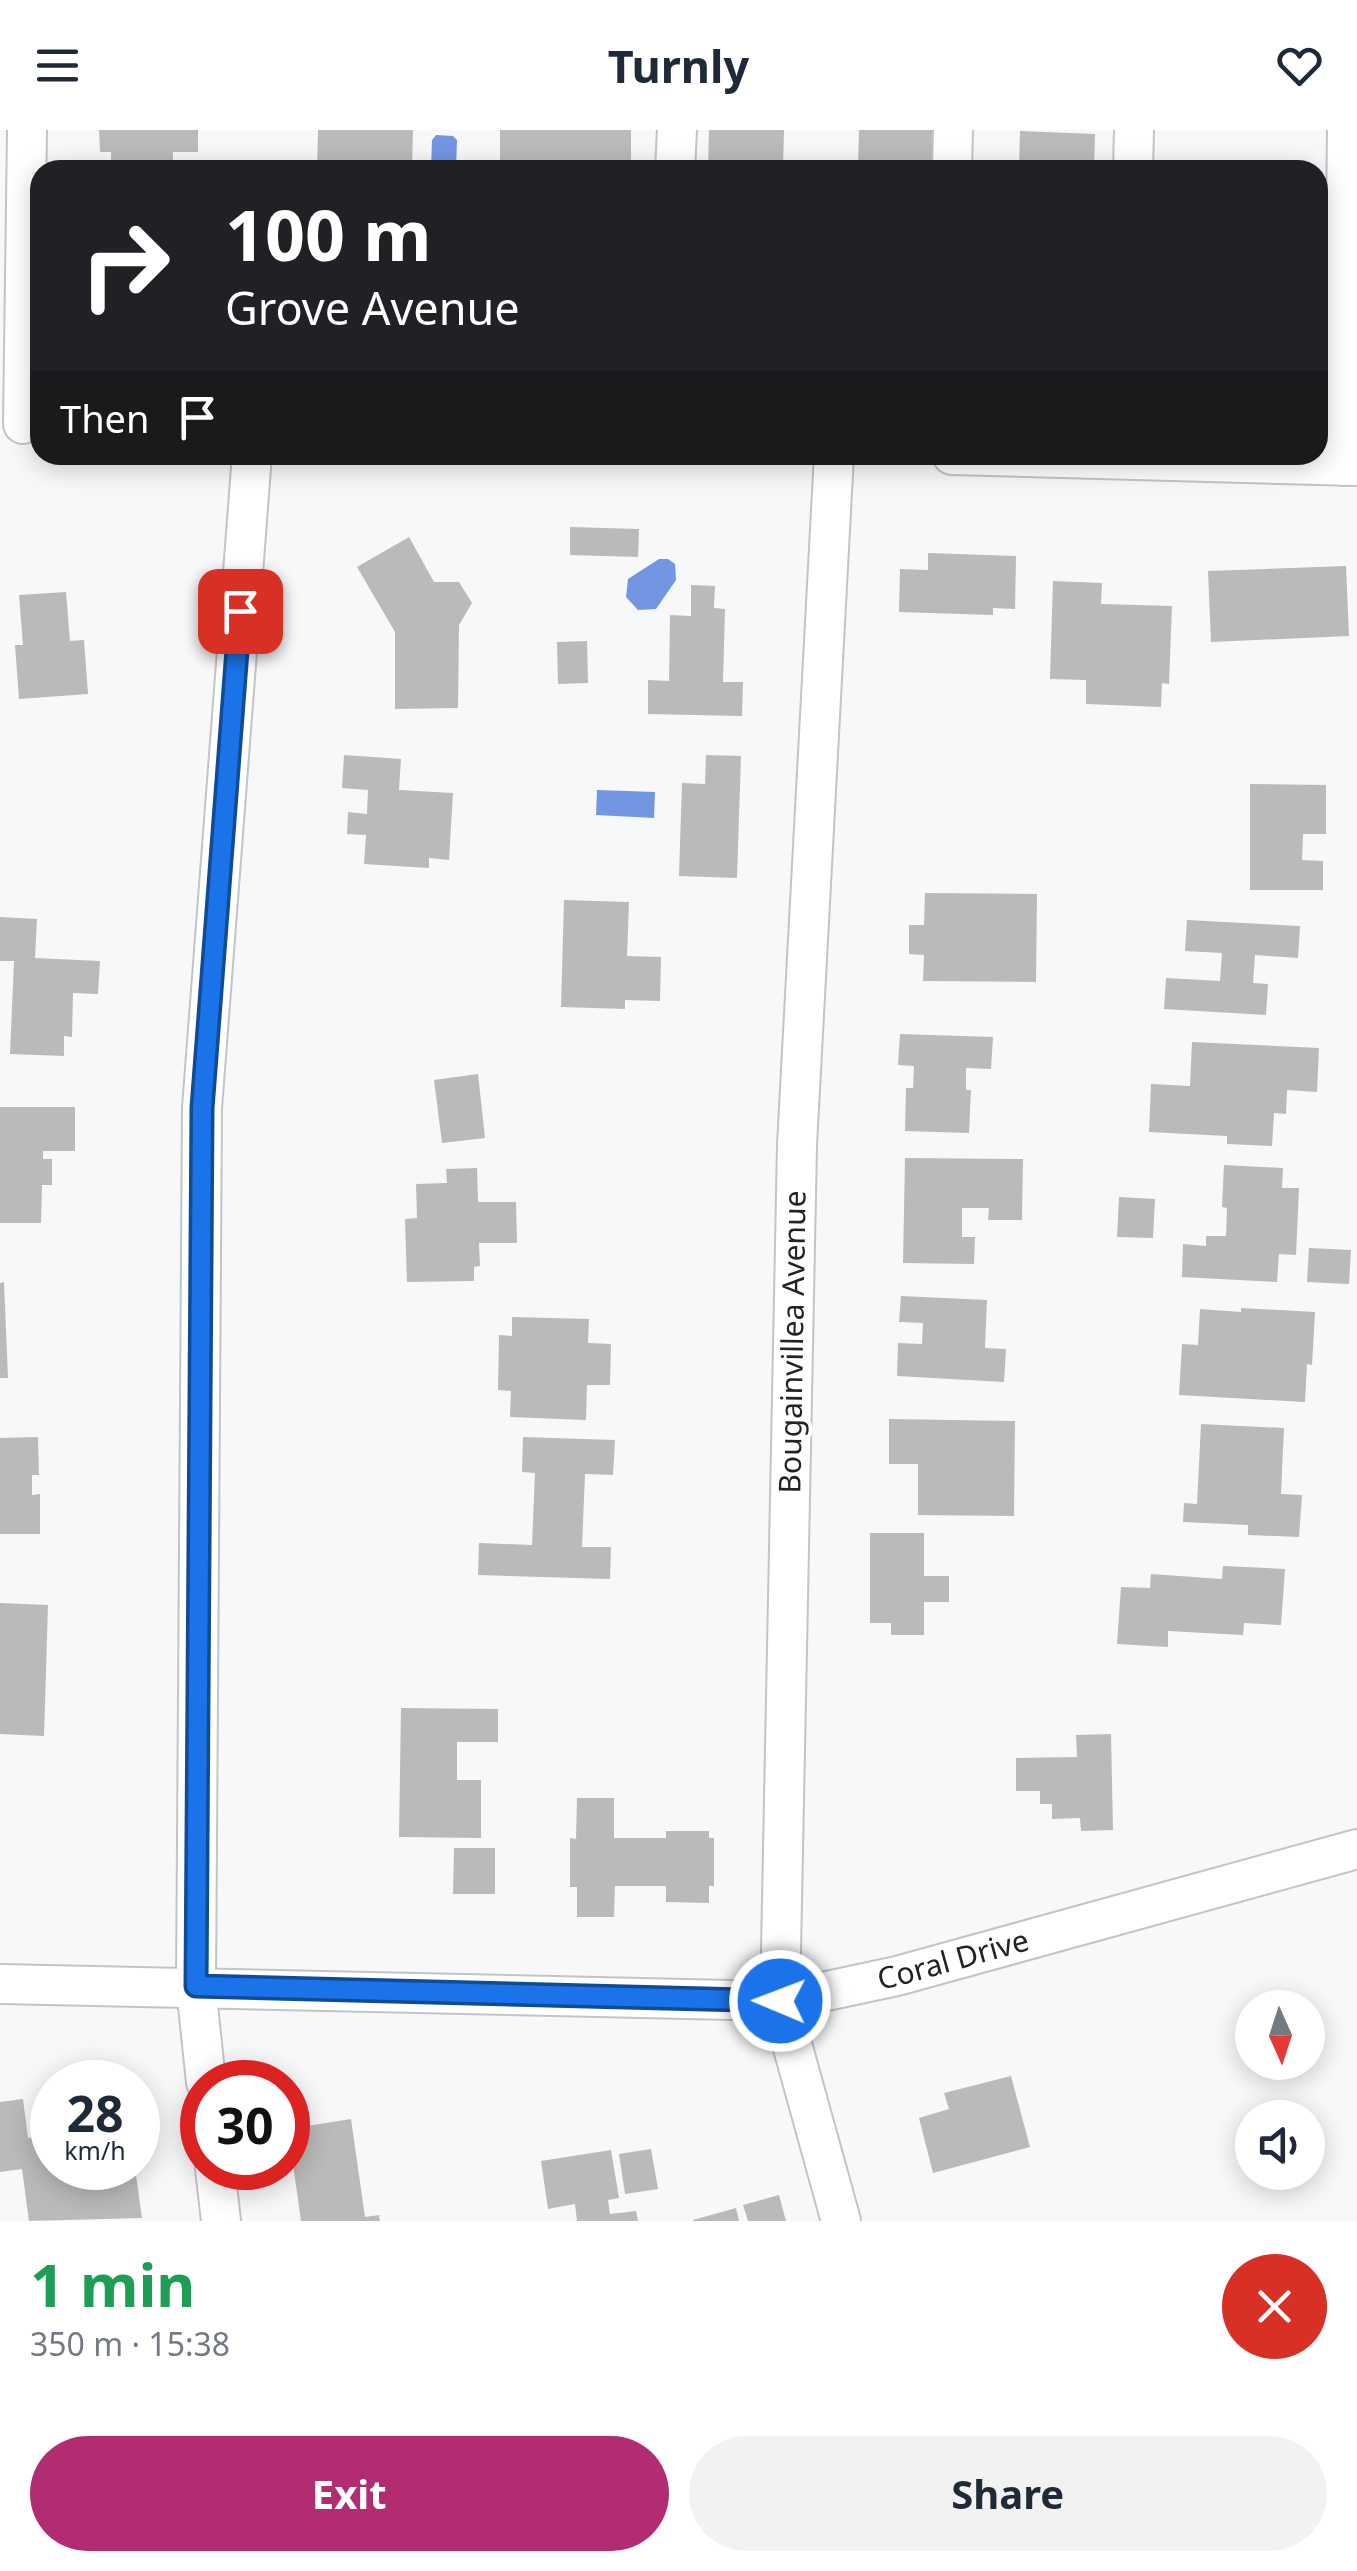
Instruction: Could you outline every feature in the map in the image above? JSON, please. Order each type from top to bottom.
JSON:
[{"type":"street","points":[[21,424],[27,130]]},
{"type":"street","points":[[676,160],[677,130]]},
{"type":"street","points":[[952,160],[953,130]]},
{"type":"street","points":[[1134,130],[1134,160]]},
{"type":"street","points":[[1323,465],[1350,466],[1347,130]]},
{"type":"street","points":[[204,2060],[196,1986],[202,1108],[251,465]]},
{"type":"street","name":"Bougainvillea Avenue","points":[[833,465],[797,1145],[780,2001],[841,2221]]},
{"type":"street","name":"Coral Drive","points":[[0,1984],[780,2001],[897,1976],[1357,1849]]},
{"type":"street","points":[[217,2190],[221,2221]]},
{"type":"water","points":[[436,135],[453,136],[457,140],[456,160],[431,160],[432,140]]},
{"type":"water","points":[[659,559],[675,564],[676,580],[656,609],[638,610],[626,597],[628,579]]},
{"type":"water","points":[[597,790],[655,792],[654,818],[596,815]]},
{"type":"building","points":[[99,130],[198,130],[198,152],[173,152],[173,160],[111,160],[111,152],[100,152]]},
{"type":"building","points":[[318,130],[413,130],[412,160],[317,160]]},
{"type":"building","points":[[500,130],[631,130],[631,160],[500,160]]},
{"type":"building","points":[[709,130],[784,130],[783,160],[708,160]]},
{"type":"building","points":[[859,130],[934,130],[933,160],[858,160]]},
{"type":"building","points":[[1020,131],[1095,134],[1094,160],[1019,160]]},
{"type":"building","points":[[570,527],[639,529],[638,557],[570,555]]},
{"type":"building","points":[[409,537],[434,582],[459,582],[472,603],[459,625],[458,708],[395,709],[395,632],[357,567]]},
{"type":"building","points":[[928,553],[1016,556],[1015,609],[993,608],[993,615],[899,612],[900,569],[928,570]]},
{"type":"building","points":[[1346,566],[1349,636],[1211,642],[1208,571]]},
{"type":"building","points":[[1053,581],[1102,583],[1101,604],[1172,606],[1169,684],[1162,683],[1161,707],[1086,704],[1086,680],[1050,679]]},
{"type":"building","points":[[691,585],[715,586],[714,608],[725,609],[723,682],[743,682],[742,716],[648,714],[648,680],[669,681],[670,615],[691,616]]},
{"type":"building","points":[[66,592],[70,641],[84,640],[88,694],[19,699],[15,645],[23,645],[19,595]]},
{"type":"building","points":[[587,641],[588,683],[558,684],[557,642]]},
{"type":"building","points":[[344,755],[401,759],[399,790],[453,793],[449,860],[429,858],[429,868],[364,864],[366,835],[347,834],[348,812],[367,814],[368,790],[342,788]]},
{"type":"building","points":[[706,755],[741,756],[737,878],[679,876],[682,783],[705,784]]},
{"type":"building","points":[[1250,784],[1326,785],[1326,834],[1303,834],[1302,860],[1323,861],[1323,890],[1250,890]]},
{"type":"building","points":[[925,893],[1037,894],[1036,982],[923,981],[924,955],[909,954],[909,925],[924,925]]},
{"type":"building","points":[[564,900],[629,902],[627,956],[661,957],[660,1001],[625,1000],[625,1009],[561,1007]]},
{"type":"building","points":[[0,917],[37,919],[35,958],[100,961],[98,994],[73,993],[72,1037],[64,1036],[64,1056],[10,1054],[14,961],[0,961]]},
{"type":"building","points":[[1187,920],[1300,926],[1298,958],[1255,955],[1253,983],[1268,984],[1266,1015],[1164,1009],[1166,978],[1220,981],[1222,953],[1185,951]]},
{"type":"building","points":[[900,1034],[993,1037],[991,1069],[966,1068],[966,1090],[971,1090],[969,1133],[905,1131],[906,1088],[913,1088],[914,1066],[898,1065]]},
{"type":"building","points":[[1192,1042],[1319,1048],[1317,1092],[1287,1090],[1286,1114],[1274,1113],[1272,1146],[1227,1144],[1227,1136],[1149,1132],[1151,1084],[1190,1086]]},
{"type":"building","points":[[478,1074],[485,1138],[442,1143],[434,1080]]},
{"type":"building","points":[[0,1107],[75,1107],[75,1151],[43,1151],[43,1159],[52,1159],[52,1185],[42,1185],[41,1223],[0,1223]]},
{"type":"building","points":[[905,1158],[1023,1159],[1022,1220],[988,1220],[989,1208],[962,1208],[962,1237],[975,1237],[974,1264],[903,1263]]},
{"type":"building","points":[[1224,1165],[1283,1168],[1282,1188],[1299,1188],[1296,1255],[1279,1254],[1277,1282],[1182,1277],[1183,1244],[1206,1246],[1206,1236],[1226,1236],[1227,1208],[1222,1207]]},
{"type":"building","points":[[477,1168],[478,1202],[516,1202],[517,1243],[479,1243],[480,1266],[474,1267],[474,1281],[407,1282],[405,1219],[417,1218],[416,1184],[447,1183],[446,1169]]},
{"type":"building","points":[[1119,1197],[1155,1199],[1153,1238],[1117,1237]]},
{"type":"building","points":[[1309,1248],[1351,1250],[1349,1284],[1307,1282]]},
{"type":"building","points":[[4,1282],[8,1378],[0,1378],[0,1283]]},
{"type":"building","points":[[901,1296],[987,1300],[985,1348],[1006,1349],[1004,1382],[897,1376],[898,1343],[922,1344],[923,1323],[899,1322]]},
{"type":"building","points":[[1241,1308],[1315,1312],[1305,1402],[1179,1395],[1182,1344],[1198,1345],[1200,1309],[1241,1312]]},
{"type":"building","points":[[512,1317],[589,1319],[588,1343],[611,1344],[610,1385],[587,1385],[586,1420],[510,1417],[511,1391],[498,1390],[499,1335],[512,1336]]},
{"type":"building","points":[[889,1419],[1015,1421],[1014,1516],[918,1515],[918,1464],[889,1464]]},
{"type":"building","points":[[1201,1424],[1284,1428],[1281,1494],[1302,1495],[1299,1537],[1248,1535],[1248,1525],[1183,1522],[1184,1503],[1197,1504]]},
{"type":"building","points":[[38,1437],[39,1475],[32,1475],[32,1495],[40,1494],[40,1534],[0,1534],[0,1438]]},
{"type":"building","points":[[523,1437],[615,1440],[613,1475],[585,1474],[582,1547],[611,1547],[610,1579],[478,1575],[479,1543],[532,1545],[535,1473],[522,1472]]},
{"type":"building","points":[[870,1533],[924,1533],[924,1576],[949,1576],[949,1602],[924,1602],[924,1635],[891,1635],[891,1623],[870,1623]]},
{"type":"building","points":[[1223,1566],[1285,1569],[1281,1625],[1244,1623],[1243,1635],[1168,1631],[1168,1647],[1117,1644],[1121,1587],[1150,1588],[1151,1574],[1222,1579]]},
{"type":"building","points":[[0,1603],[48,1605],[44,1736],[0,1734]]},
{"type":"building","points":[[401,1708],[498,1709],[498,1742],[457,1742],[457,1780],[481,1780],[481,1838],[399,1837]]},
{"type":"building","points":[[1111,1734],[1113,1830],[1081,1831],[1080,1818],[1052,1819],[1052,1804],[1040,1804],[1040,1791],[1016,1791],[1016,1758],[1077,1757],[1076,1735]]},
{"type":"building","points":[[577,1798],[614,1798],[614,1838],[666,1838],[666,1831],[709,1831],[709,1838],[714,1838],[714,1886],[709,1886],[709,1903],[666,1902],[666,1886],[615,1886],[614,1917],[577,1917],[577,1887],[570,1887],[570,1838],[576,1839]]},
{"type":"building","points":[[454,1848],[495,1848],[495,1894],[453,1894]]},
{"type":"building","points":[[1011,2076],[1030,2147],[933,2173],[919,2118],[949,2109],[944,2093]]},
{"type":"building","points":[[23,2099],[30,2138],[30,2190],[138,2190],[142,2218],[29,2221],[22,2169],[0,2172],[0,2102]]},
{"type":"building","points":[[351,2119],[365,2217],[379,2215],[380,2221],[301,2221],[297,2190],[310,2190],[310,2126]]},
{"type":"building","points":[[651,2149],[658,2189],[625,2194],[619,2154]]},
{"type":"building","points":[[611,2150],[619,2198],[608,2200],[610,2214],[636,2211],[638,2221],[577,2221],[575,2204],[548,2209],[541,2161]]},
{"type":"building","points":[[779,2195],[786,2221],[748,2221],[743,2205]]},
{"type":"building","points":[[736,2208],[739,2221],[693,2221],[693,2220]]},
{"type":"route","points":[[240,611],[202,1108],[196,1986],[780,2001]]}]
